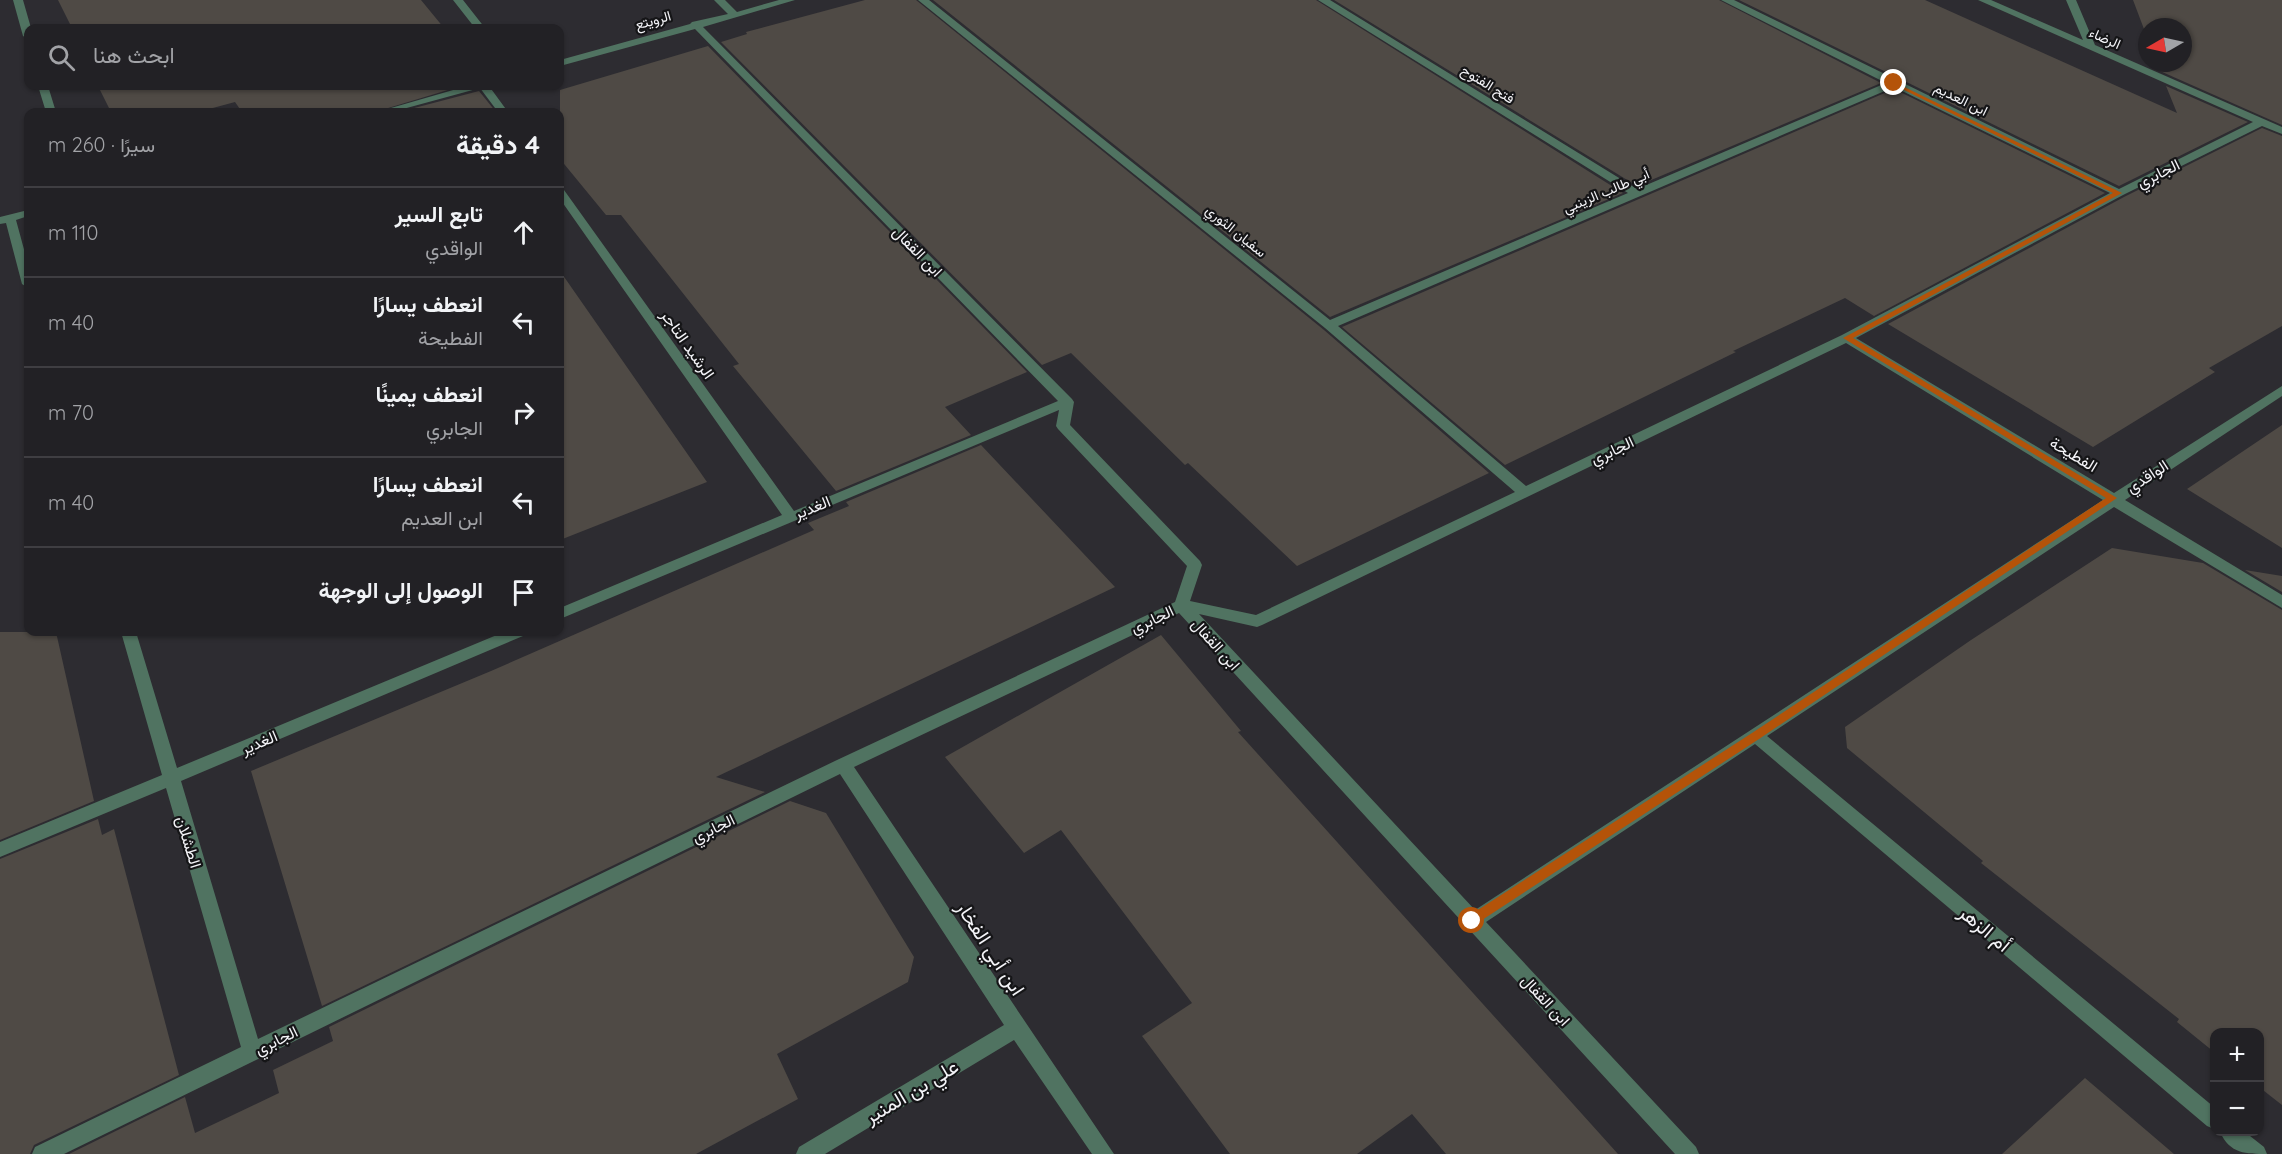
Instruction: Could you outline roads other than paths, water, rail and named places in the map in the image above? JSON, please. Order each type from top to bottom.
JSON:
[{"type":"street","points":[[18,0],[25,24]]},
{"type":"street","points":[[458,0],[477,24]]},
{"type":"street","points":[[719,0],[734,14]]},
{"type":"street","name":"الرويتع","points":[[564,62],[789,0]]},
{"type":"street","name":"سفيان الثوري","points":[[923,0],[1329,325],[1524,492]]},
{"type":"street","name":"فتح الفتوح","points":[[1323,0],[1638,194]]},
{"type":"street","name":"ابن العديم","points":[[1726,0],[2119,193]]},
{"type":"street","name":"الرضاء","points":[[1983,0],[2282,130]]},
{"type":"street","points":[[2071,0],[2090,46]]},
{"type":"street","name":"ابن القفال","points":[[696,24],[1067,402],[1063,426],[1195,565],[1181,605],[1689,1154]]},
{"type":"street","name":"أبي طالب الزينبي","points":[[1329,325],[1894,83]]},
{"type":"street","points":[[44,90],[50,108]]},
{"type":"street","points":[[397,108],[462,90]]},
{"type":"street","points":[[487,90],[500,108]]},
{"type":"street","name":"الجابري","points":[[42,1154],[843,765],[1181,605],[1257,621],[1847,338],[2119,193],[2262,122]]},
{"type":"street","name":"الرشيد التاجر","points":[[564,198],[790,516]]},
{"type":"street","points":[[24,214],[5,220],[24,273]]},
{"type":"street","name":"الفطيحة","points":[[1847,338],[2282,602]]},
{"type":"street","name":"الواقدي","points":[[1472,921],[1756,736],[2113,498],[2282,390]]},
{"type":"street","name":"الغدير","points":[[564,612],[1067,402]]},
{"type":"street","name":"الطشلان","points":[[129,636],[252,1051]]},
{"type":"street","name":"الغدير","points":[[0,850],[509,636]]},
{"type":"street","name":"أم الزهر","points":[[1756,736],[2210,1116]]},
{"type":"street","name":"ابن أبي الفخار","points":[[843,765],[1017,1028],[1104,1154]]},
{"type":"street","name":"علي بن المنير","points":[[806,1154],[1017,1028]]},
{"type":"street","points":[[2236,1136],[2257,1154]]}]
